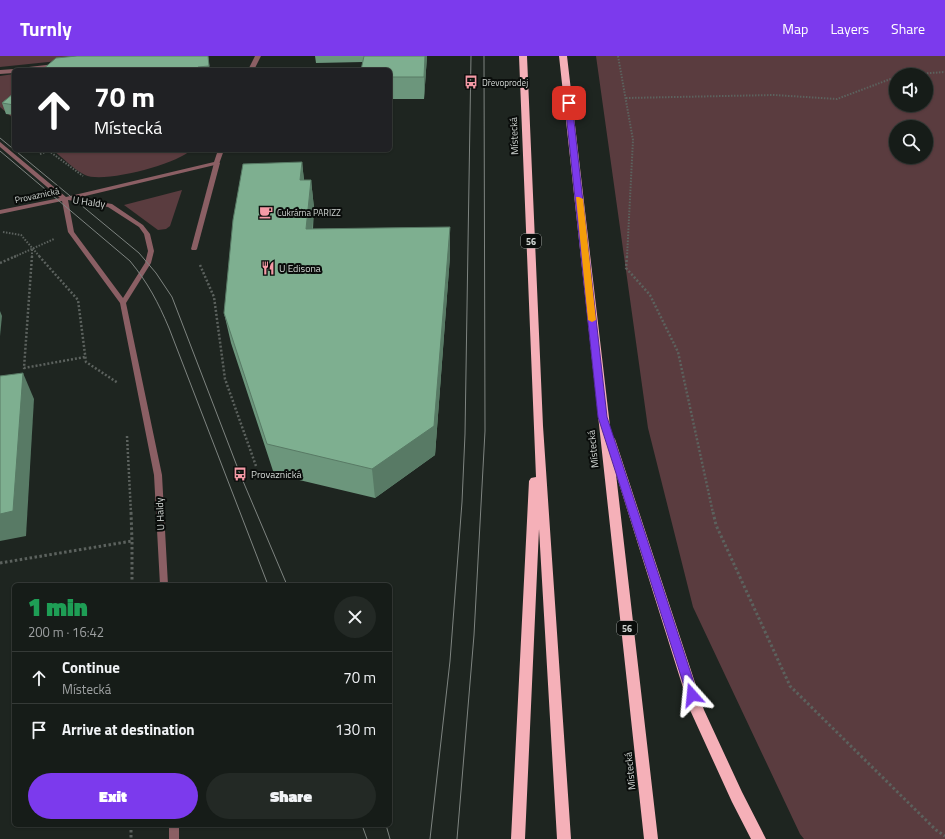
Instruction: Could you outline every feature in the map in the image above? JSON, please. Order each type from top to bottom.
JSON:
[{"type":"highway","name":"Místecká","points":[[523,56],[538,426],[564,839]]},
{"type":"highway","name":"Místecká","points":[[563,56],[650,839]]},
{"type":"highway","name":"56","points":[[603,417],[697,710],[737,797],[759,839]]},
{"type":"highway","name":"56","points":[[518,839],[538,426]]},
{"type":"street","points":[[252,68],[258,56]]},
{"type":"street","points":[[39,68],[58,66]]},
{"type":"street","points":[[0,72],[12,71]]},
{"type":"street","points":[[0,144],[65,198]]},
{"type":"street","points":[[194,249],[220,152]]},
{"type":"street","name":"Provaznická","points":[[0,212],[217,163]]},
{"type":"street","name":"U Haldy","points":[[123,303],[148,263],[151,251],[147,234],[141,226],[110,205],[65,198],[71,232],[123,303],[158,475],[164,583]]},
{"type":"street","points":[[174,827],[174,839]]},
{"type":"path","points":[[618,56],[633,140],[626,268],[650,295],[678,352],[716,525],[790,686],[936,830],[945,836]]},
{"type":"path","points":[[933,73],[945,72]]},
{"type":"path","points":[[626,98],[774,95],[837,99],[889,80]]},
{"type":"path","points":[[20,160],[46,152]]},
{"type":"path","points":[[50,152],[85,178]]},
{"type":"path","points":[[0,231],[20,235],[78,300],[86,362],[124,387]]},
{"type":"path","points":[[0,263],[32,249]]},
{"type":"path","points":[[32,249],[24,368],[85,357]]},
{"type":"path","points":[[194,249],[214,297],[225,379],[256,466]]},
{"type":"path","points":[[127,433],[132,541],[132,583]]},
{"type":"path","points":[[0,563],[132,541]]},
{"type":"path","points":[[131,827],[131,839]]},
{"type":"shaded area","points":[[0,56],[106,56],[0,67]]},
{"type":"shaded area","points":[[596,56],[945,56],[945,839],[804,839],[800,834],[693,607],[648,428]]},
{"type":"shaded area","points":[[12,74],[12,117],[0,107],[0,76]]},
{"type":"shaded area","points":[[55,152],[188,152],[171,161],[123,175],[94,177],[85,175],[72,167]]},
{"type":"shaded area","points":[[182,190],[170,226],[166,229],[158,230],[124,205]]},
{"type":"building","points":[[77,56],[208,56],[209,66],[198,68],[44,68],[56,58]]},
{"type":"building","points":[[364,56],[425,56],[424,77],[392,77],[392,68],[361,68]]},
{"type":"building","points":[[12,95],[12,105],[2,103]]},
{"type":"building","points":[[302,162],[300,180],[311,180],[306,229],[450,227],[434,426],[372,469],[267,444],[224,313],[233,220],[243,164]]},
{"type":"building","points":[[23,373],[13,511],[0,514],[0,376]]},
{"type":"tram line","points":[[430,839],[450,661],[462,502],[465,434],[471,56]]},
{"type":"tram line","points":[[457,839],[474,635],[485,431],[484,56]]},
{"type":"tram line","points":[[0,138],[12,148]]},
{"type":"tram line","points":[[0,151],[130,261],[157,301],[169,328],[267,583]]},
{"type":"tram line","points":[[17,152],[139,253],[156,273],[172,297],[240,474],[286,583]]},
{"type":"tram line","points":[[363,827],[367,839]]},
{"type":"tram line","points":[[387,827],[390,839]]},
{"type":"slow traffic","points":[[579,199],[592,320]]},
{"type":"place","name":"Dřevoprodej","points":[[471,82]]},
{"type":"place","name":"Cukrárna PARIZZ","points":[[266,212]]},
{"type":"place","name":"U Edisona","points":[[268,268]]},
{"type":"place","name":"Provaznická","points":[[240,474]]},
{"type":"route","points":[[569,103],[603,417],[692,695]]}]
